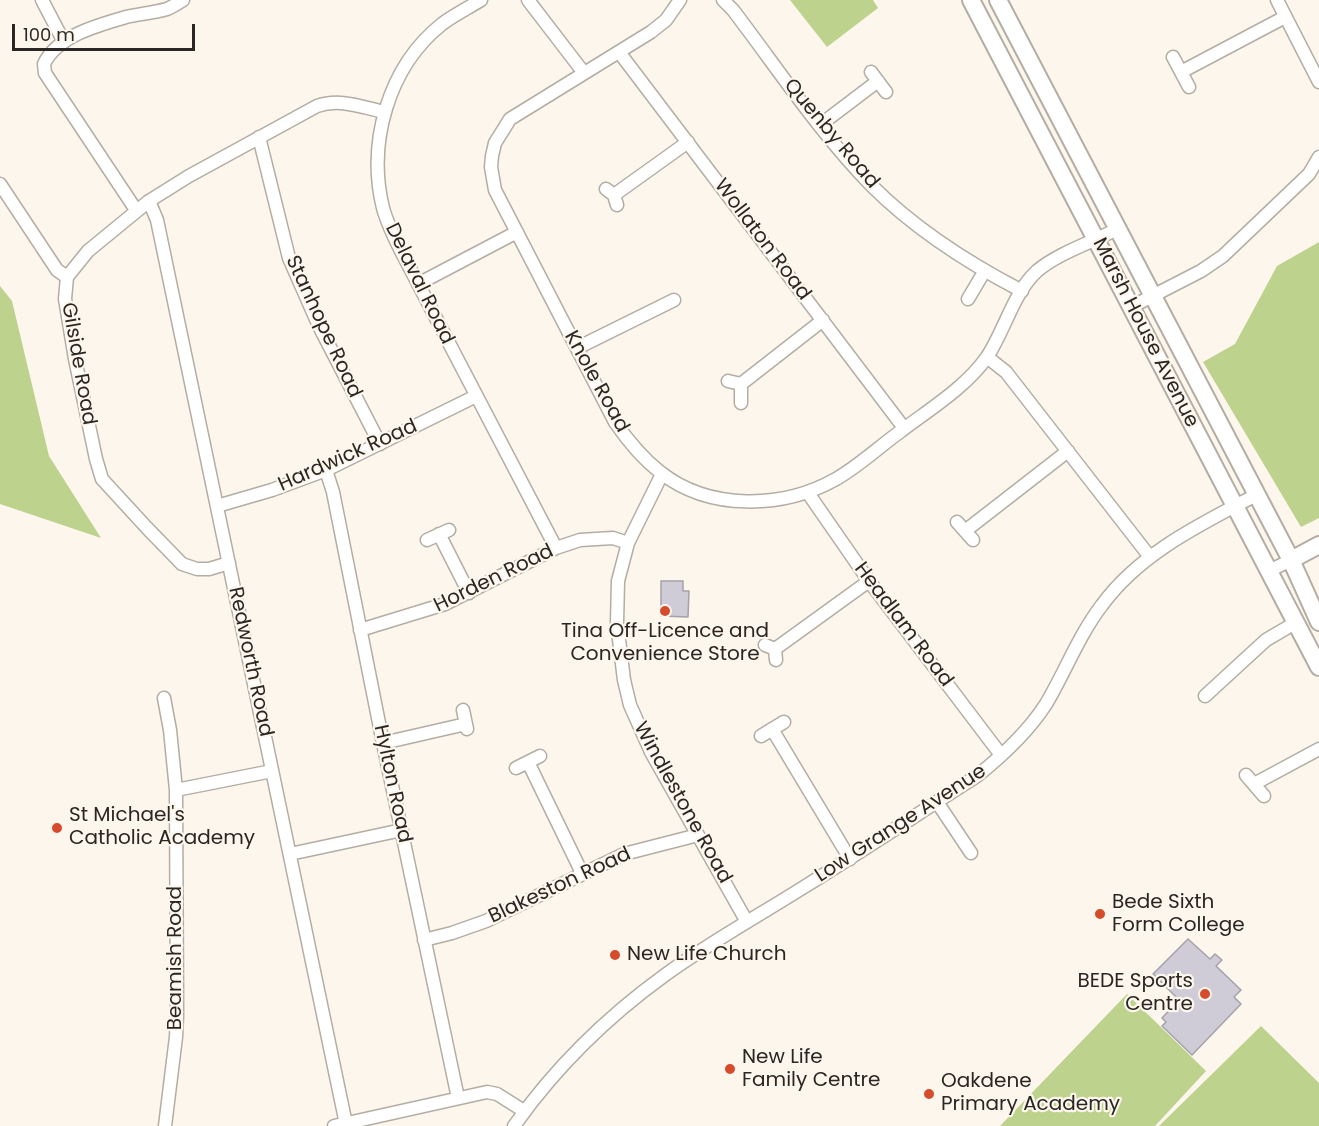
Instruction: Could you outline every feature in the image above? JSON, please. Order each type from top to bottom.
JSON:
[{"type":"street","points":[[42,0],[64,42]]},
{"type":"street","points":[[136,210],[45,73],[44,64],[47,58],[64,42],[106,24],[167,9],[183,0]]},
{"type":"street","name":"Delaval Road","points":[[481,0],[443,23],[429,36],[406,66],[396,84],[384,112],[379,147],[380,190],[390,227],[418,284],[556,548]]},
{"type":"street","points":[[528,0],[584,73]]},
{"type":"street","name":"Knole Road","points":[[680,0],[666,20],[619,52],[510,119],[495,143],[491,166],[495,190],[621,429],[636,450],[662,474],[695,492],[712,498],[768,501],[808,493],[837,479],[967,380],[987,357],[1031,278],[1046,265],[1117,229]]},
{"type":"street","name":"Quenby Road","points":[[723,0],[848,160],[895,206],[984,272],[1022,291]]},
{"type":"street","name":"Marsh House Avenue","points":[[972,0],[1319,667]]},
{"type":"street","name":"Marsh House Avenue","points":[[998,0],[1290,560],[1319,622]]},
{"type":"street","points":[[1276,0],[1319,82]]},
{"type":"street","points":[[1181,72],[1285,17]]},
{"type":"street","name":"Wollaton Road","points":[[619,52],[904,428]]},
{"type":"street","points":[[1173,57],[1189,87]]},
{"type":"street","points":[[820,125],[874,77],[886,92]]},
{"type":"street","name":"Gilside Road","points":[[229,563],[197,569],[183,564],[153,536],[102,479],[75,358],[65,299],[67,277],[88,251],[136,210],[189,176],[259,137],[328,103],[341,102],[384,112]]},
{"type":"street","name":"Stanhope Road","points":[[259,137],[289,258],[319,326],[380,444]]},
{"type":"street","points":[[612,196],[688,142]]},
{"type":"street","points":[[1131,307],[1201,271],[1223,256],[1309,174],[1319,157]]},
{"type":"street","points":[[0,184],[57,270],[67,277]]},
{"type":"street","name":"Redworth Road","points":[[149,201],[157,220],[290,855],[340,1125]]},
{"type":"street","points":[[418,284],[517,232]]},
{"type":"street","points":[[968,299],[984,272]]},
{"type":"street","points":[[577,348],[674,300]]},
{"type":"street","points":[[741,384],[823,320]]},
{"type":"street","points":[[987,357],[1006,372],[1150,557]]},
{"type":"street","points":[[728,381],[741,384]]},
{"type":"street","points":[[741,384],[741,403]]},
{"type":"street","name":"Hardwick Road","points":[[217,506],[272,490],[326,470],[476,396]]},
{"type":"street","points":[[965,531],[1068,451]]},
{"type":"street","name":"Hylton Road","points":[[326,470],[333,492],[458,1098]]},
{"type":"street","name":"Windlestone Road","points":[[662,474],[628,543],[618,581],[619,651],[624,680],[639,728],[747,922]]},
{"type":"street","name":"Headlam Road","points":[[808,493],[869,581],[1001,755]]},
{"type":"street","name":"Low Grange Avenue","points":[[514,1126],[524,1111],[575,1052],[665,975],[977,776],[1019,737],[1045,705],[1074,650],[1102,605],[1125,578],[1164,546],[1256,495]]},
{"type":"street","points":[[438,535],[469,593]]},
{"type":"street","name":"Horden Road","points":[[360,630],[422,613],[469,593],[556,548],[580,540],[613,538],[628,543]]},
{"type":"street","points":[[1269,571],[1319,545]]},
{"type":"street","points":[[772,651],[869,581]]},
{"type":"street","points":[[1205,696],[1266,640],[1295,623]]},
{"type":"street","name":"Beamish Road","points":[[163,695],[170,730],[176,790],[177,1016],[165,1126]]},
{"type":"street","points":[[383,743],[467,727],[463,710]]},
{"type":"street","points":[[784,722],[766,732],[850,859]]},
{"type":"street","points":[[1264,796],[1250,779],[1319,748]]},
{"type":"street","points":[[516,768],[534,759],[582,873]]},
{"type":"street","points":[[176,790],[272,771]]},
{"type":"street","points":[[937,802],[971,853]]},
{"type":"street","points":[[290,855],[402,830]]},
{"type":"street","name":"Blakeston Road","points":[[424,940],[486,921],[611,859],[638,849],[698,835]]},
{"type":"street","points":[[340,1125],[487,1092],[497,1094],[524,1111]]},
{"type":"green space","points":[[790,0],[873,0],[878,8],[827,47]]},
{"type":"green space","points":[[1319,242],[1319,518],[1301,527],[1203,362],[1235,344],[1277,266]]},
{"type":"green space","points":[[0,286],[12,301],[49,456],[101,538],[0,504]]},
{"type":"green space","points":[[1127,994],[1206,1071],[1155,1126],[1000,1126]]},
{"type":"green space","points":[[1261,1026],[1319,1083],[1319,1126],[1159,1126]]},
{"type":"building","points":[[661,581],[683,581],[683,591],[689,591],[688,617],[661,616]]},
{"type":"building","name":"BEDE Sports Centre","points":[[1188,939],[1210,959],[1215,954],[1222,960],[1216,966],[1241,990],[1234,997],[1241,1004],[1192,1055],[1162,1026],[1166,1022],[1162,1018],[1179,1000],[1153,974]]},
{"type":"place","name":"Tina Off-Licence and Convenience Store","points":[[665,611]]},
{"type":"place","name":"St Michael's Catholic Academy","points":[[57,828]]},
{"type":"place","name":"Bede Sixth Form College","points":[[1100,914]]},
{"type":"place","name":"New Life Church","points":[[615,955]]},
{"type":"place","name":"BEDE Sports Centre","points":[[1205,994]]},
{"type":"place","name":"New Life Family Centre","points":[[730,1069]]},
{"type":"place","name":"Oakdene Primary Academy","points":[[929,1094]]}]
